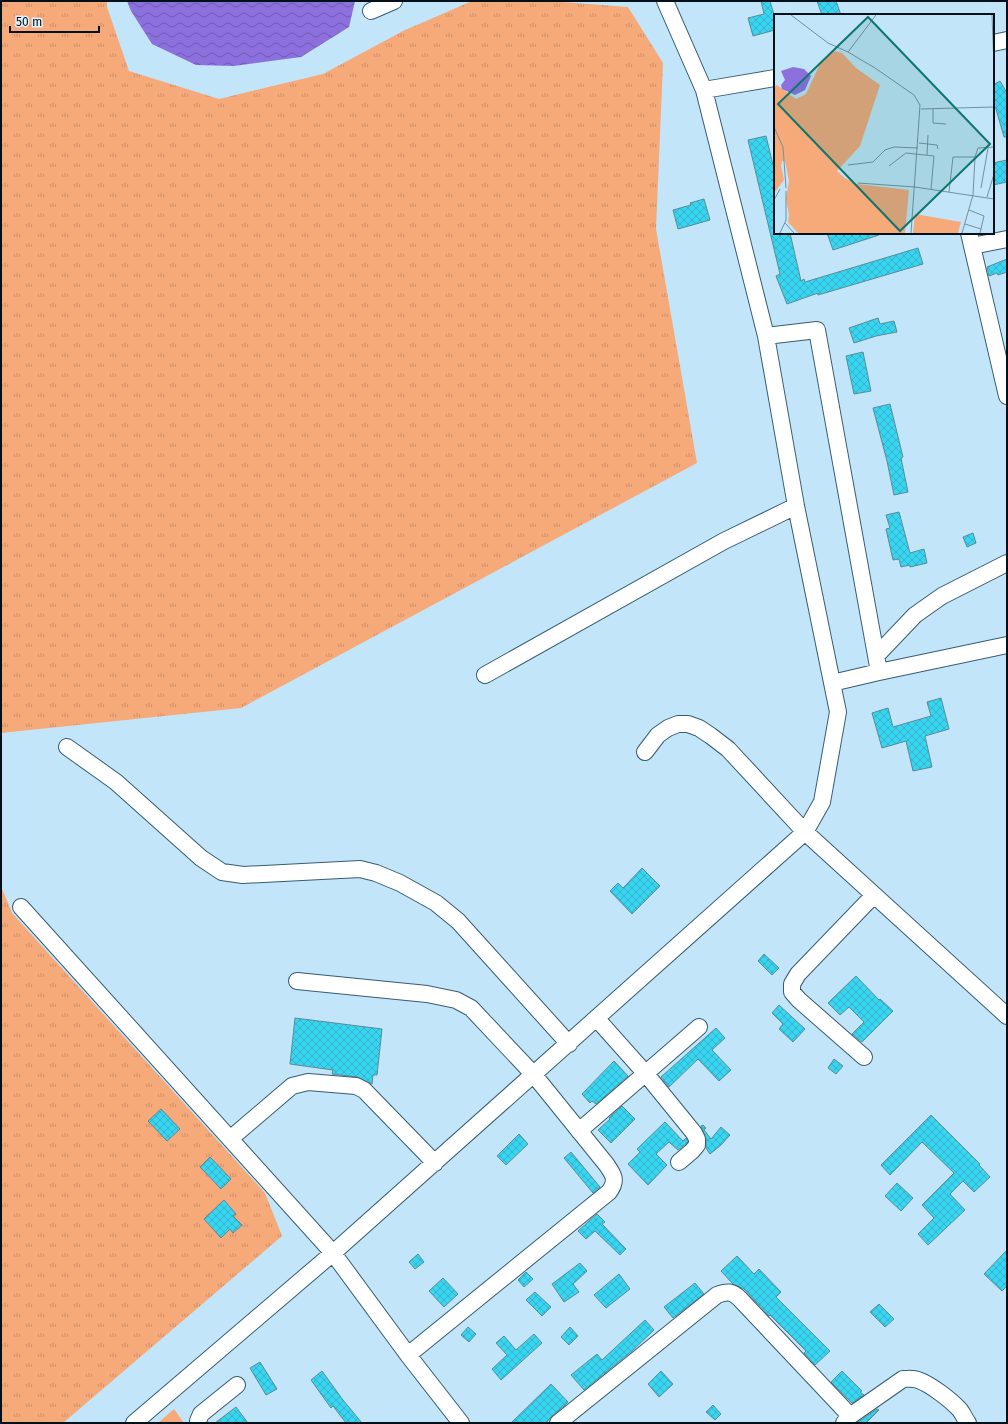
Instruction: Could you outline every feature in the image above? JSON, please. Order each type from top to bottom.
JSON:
[{"type":"street","points":[[371,11],[394,1]]},
{"type":"street","points":[[134,1423],[333,1253],[805,832],[822,802],[838,712],[796,506],[766,336],[704,90],[665,1]]},
{"type":"street","points":[[994,43],[1007,40]]},
{"type":"street","points":[[704,90],[774,78]]},
{"type":"street","points":[[1007,239],[970,239],[1003,363],[1007,396]]},
{"type":"street","points":[[766,336],[817,330],[879,672]]},
{"type":"street","points":[[485,674],[724,541],[796,506]]},
{"type":"street","points":[[876,656],[915,614],[942,596],[1007,563]]},
{"type":"street","points":[[832,683],[1007,645]]},
{"type":"street","points":[[645,752],[658,735],[668,728],[678,724],[688,724],[699,728],[728,748],[805,832],[1007,1016]]},
{"type":"street","points":[[67,747],[116,782],[200,858],[222,872],[243,875],[360,869],[376,873],[400,883],[436,903],[458,921],[569,1044]]},
{"type":"street","points":[[864,1057],[799,1000],[792,992],[792,984],[798,974],[874,895]]},
{"type":"street","points":[[21,907],[333,1253],[408,1355],[461,1423]]},
{"type":"street","points":[[297,981],[427,994],[456,1000],[471,1008],[534,1075],[580,1131],[614,1176],[614,1186],[609,1192],[408,1355]]},
{"type":"street","points":[[597,1019],[646,1074],[694,1133],[697,1144],[679,1162]]},
{"type":"street","points":[[580,1131],[699,1028]]},
{"type":"street","points":[[230,1139],[292,1086],[308,1082],[356,1086],[364,1090],[435,1163]]},
{"type":"street","points":[[558,1423],[717,1295],[726,1292],[733,1293],[740,1299],[847,1420],[902,1379],[910,1379],[925,1383],[950,1400],[960,1410],[968,1423]]},
{"type":"street","points":[[198,1423],[201,1414],[237,1385]]},
{"type":"green space","points":[[1,1],[107,1],[107,7],[129,71],[219,99],[323,74],[403,31],[472,1],[549,1],[628,7],[663,63],[656,229],[697,463],[241,708],[1,733]]},
{"type":"green space","points":[[1,886],[12,913],[265,1193],[282,1236],[63,1423],[1,1423]]},
{"type":"green space","points":[[174,1409],[184,1423],[158,1423]]},
{"type":"water","points":[[127,1],[355,1],[349,27],[301,57],[234,66],[196,65],[152,44],[131,11]]},
{"type":"building","points":[[761,1],[770,1],[774,15],[774,30],[753,36],[748,18],[764,14]]},
{"type":"building","points":[[817,1],[836,1],[841,14],[822,14]]},
{"type":"building","points":[[1000,81],[1007,93],[1007,137],[1004,137],[994,105],[994,84]]},
{"type":"building","points":[[766,136],[774,169],[774,234],[790,234],[801,281],[804,279],[805,282],[918,248],[923,264],[818,295],[818,293],[787,304],[776,276],[780,274],[748,140]]},
{"type":"building","points":[[1007,160],[1007,182],[994,185],[994,163]]},
{"type":"building","points":[[704,199],[710,220],[678,229],[673,210],[691,205],[690,203]]},
{"type":"building","points":[[827,234],[879,235],[833,250]]},
{"type":"building","points":[[1007,259],[1007,272],[989,276],[987,267]]},
{"type":"building","points":[[878,318],[880,324],[894,321],[897,332],[876,336],[854,343],[849,328]]},
{"type":"building","points":[[863,352],[871,391],[854,394],[846,356]]},
{"type":"building","points":[[890,404],[903,457],[901,458],[908,492],[894,495],[873,408]]},
{"type":"building","points":[[899,512],[910,553],[924,549],[927,563],[910,567],[910,565],[901,567],[899,559],[893,560],[886,529],[890,528],[886,515]]},
{"type":"building","points":[[973,533],[976,543],[967,547],[963,537]]},
{"type":"building","points":[[941,698],[949,729],[925,736],[932,767],[913,771],[906,741],[882,748],[872,713],[888,708],[893,727],[931,716],[927,702]]},
{"type":"building","points":[[642,868],[660,886],[632,914],[610,891],[618,883],[623,888]]},
{"type":"building","points":[[764,954],[779,968],[772,975],[758,961]]},
{"type":"building","points":[[856,976],[879,1000],[880,999],[893,1011],[862,1042],[852,1034],[864,1022],[849,1007],[840,1015],[828,1003]]},
{"type":"building","points":[[779,1005],[805,1029],[793,1042],[779,1029],[783,1024],[772,1013]]},
{"type":"building","points":[[295,1018],[382,1029],[377,1075],[373,1075],[372,1084],[357,1077],[332,1074],[333,1070],[290,1064]]},
{"type":"building","points":[[716,1028],[725,1038],[712,1050],[731,1070],[719,1081],[698,1059],[669,1087],[661,1077]]},
{"type":"building","points":[[834,1059],[843,1066],[836,1074],[828,1068]]},
{"type":"building","points":[[614,1061],[628,1076],[596,1104],[592,1101],[590,1103],[582,1094]]},
{"type":"building","points":[[622,1106],[635,1119],[611,1143],[598,1130]]},
{"type":"building","points":[[161,1109],[180,1129],[167,1141],[148,1121]]},
{"type":"building","points":[[931,1115],[980,1164],[979,1165],[990,1177],[974,1192],[963,1181],[950,1194],[965,1210],[928,1245],[918,1234],[934,1218],[922,1205],[954,1173],[922,1142],[890,1175],[881,1165]]},
{"type":"building","points":[[665,1122],[683,1141],[686,1138],[688,1142],[678,1150],[669,1142],[656,1154],[667,1165],[648,1185],[628,1164],[640,1152],[637,1149]]},
{"type":"building","points":[[703,1125],[706,1128],[704,1130],[711,1139],[721,1127],[730,1135],[710,1154],[706,1148],[706,1139],[701,1126]]},
{"type":"building","points":[[519,1134],[528,1144],[506,1165],[497,1156]]},
{"type":"building","points":[[571,1152],[600,1187],[593,1193],[564,1158]]},
{"type":"building","points":[[210,1157],[231,1179],[221,1189],[200,1167]]},
{"type":"building","points":[[897,1183],[913,1198],[901,1211],[885,1196]]},
{"type":"building","points":[[224,1200],[236,1214],[233,1216],[242,1225],[233,1233],[230,1229],[221,1238],[204,1219]]},
{"type":"building","points":[[597,1214],[605,1222],[602,1224],[626,1249],[620,1255],[595,1231],[586,1239],[578,1231]]},
{"type":"building","points":[[1007,1250],[1007,1286],[1002,1291],[984,1274]]},
{"type":"building","points":[[418,1254],[424,1262],[415,1269],[409,1262]]},
{"type":"building","points":[[737,1256],[754,1274],[759,1269],[781,1292],[776,1297],[830,1351],[815,1365],[804,1353],[806,1351],[770,1315],[769,1316],[744,1289],[733,1284],[721,1271]]},
{"type":"building","points":[[580,1263],[587,1271],[573,1284],[579,1292],[564,1302],[552,1284]]},
{"type":"building","points":[[526,1272],[533,1279],[524,1287],[518,1280]]},
{"type":"building","points":[[619,1274],[630,1289],[606,1308],[594,1295]]},
{"type":"building","points":[[443,1278],[458,1294],[444,1307],[429,1291]]},
{"type":"building","points":[[695,1283],[704,1294],[673,1318],[664,1307]]},
{"type":"building","points":[[535,1292],[551,1307],[542,1316],[526,1300]]},
{"type":"building","points":[[879,1304],[894,1319],[885,1327],[870,1312]]},
{"type":"building","points":[[645,1320],[654,1330],[633,1350],[584,1390],[571,1375],[597,1354],[602,1360]]},
{"type":"building","points":[[468,1327],[476,1334],[469,1342],[461,1335]]},
{"type":"building","points":[[570,1327],[578,1336],[569,1345],[561,1337]]},
{"type":"building","points":[[534,1334],[542,1343],[501,1380],[492,1369],[507,1355],[496,1343],[504,1336],[516,1350]]},
{"type":"building","points":[[260,1362],[277,1389],[266,1395],[250,1368]]},
{"type":"building","points":[[322,1371],[362,1423],[346,1423],[333,1406],[331,1408],[311,1380]]},
{"type":"building","points":[[661,1371],[673,1384],[659,1397],[648,1384]]},
{"type":"building","points":[[842,1371],[862,1391],[860,1392],[864,1395],[852,1403],[831,1382]]},
{"type":"building","points":[[551,1384],[568,1402],[565,1405],[546,1423],[511,1423]]},
{"type":"building","points":[[713,1405],[721,1414],[715,1420],[706,1412]]},
{"type":"building","points":[[236,1407],[248,1423],[215,1423]]},
{"type":"building","points":[[877,1409],[879,1410],[866,1423],[857,1423]]}]
